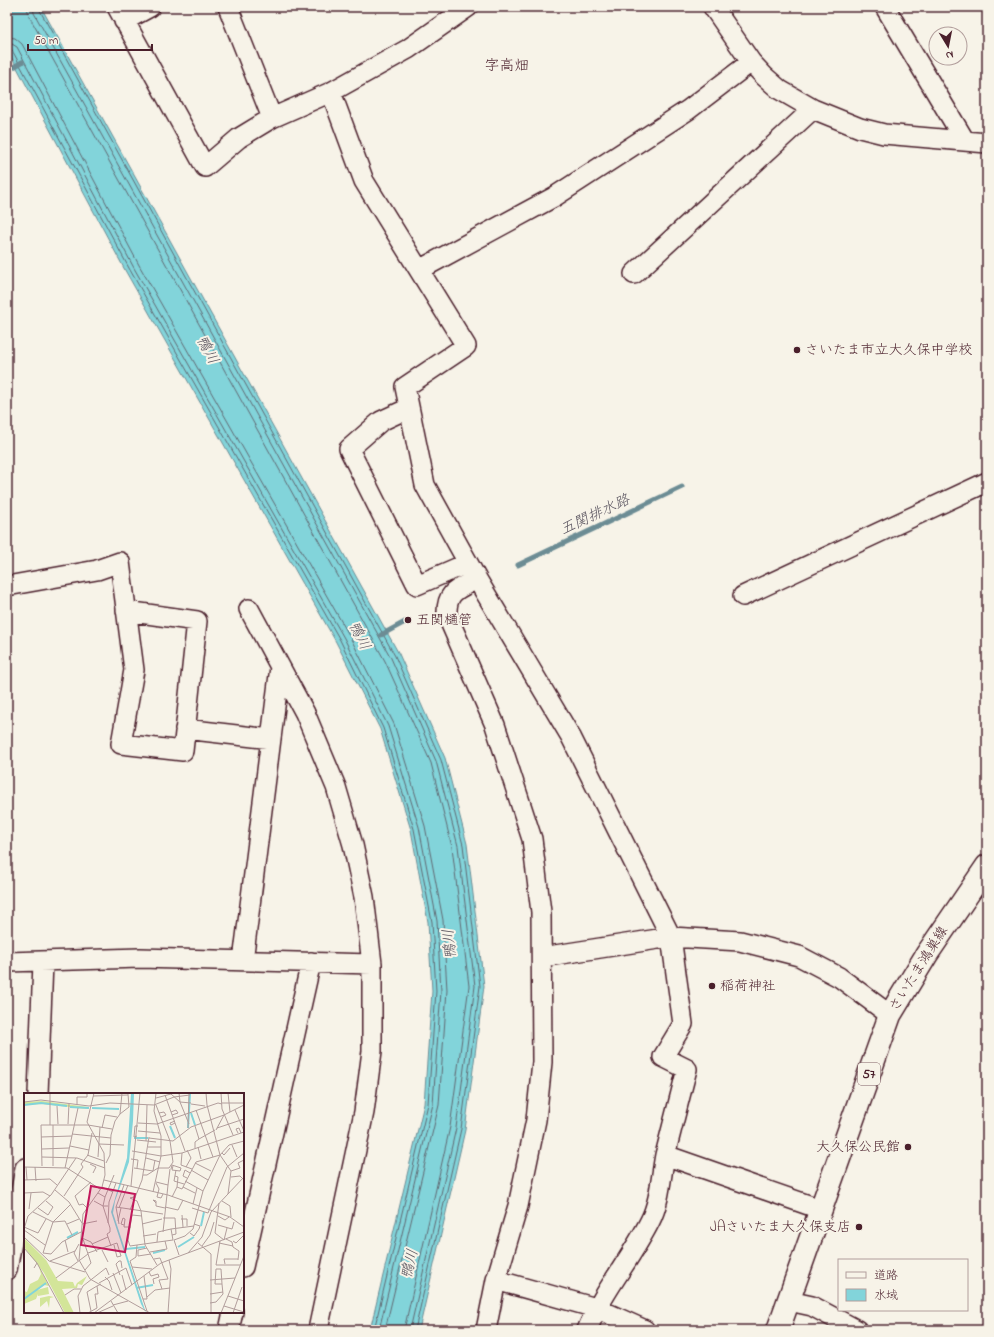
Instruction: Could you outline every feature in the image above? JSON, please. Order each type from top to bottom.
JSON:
[{"type":"main road","name":"さいたま鴻巣線","points":[[778,1330],[890,1015],[927,954],[987,866]]},
{"type":"street","points":[[150,7],[120,14],[205,167],[239,138],[272,118],[330,92],[408,49],[468,7]]},
{"type":"street","points":[[228,7],[272,118]]},
{"type":"street","points":[[713,7],[750,62],[780,90],[813,109],[860,128],[872,131],[987,143]]},
{"type":"street","points":[[885,7],[965,141]]},
{"type":"street","points":[[419,270],[554,197],[688,110],[750,62]]},
{"type":"street","points":[[330,92],[364,181],[466,346],[405,387],[425,485],[477,580],[571,737],[671,937],[683,1024],[663,1057],[687,1069],[665,1155],[656,1203],[651,1220],[596,1308],[587,1330]]},
{"type":"street","points":[[634,274],[813,109]]},
{"type":"street","points":[[409,408],[381,421],[349,450],[417,585],[468,563]]},
{"type":"street","points":[[743,596],[987,482]]},
{"type":"street","points":[[7,586],[97,570],[120,562],[126,611],[134,670],[122,744],[183,751],[197,621],[126,611]]},
{"type":"street","points":[[477,580],[454,591],[447,605],[447,615],[495,725],[532,839],[541,912],[542,957],[542,1062],[536,1120],[518,1206],[496,1280],[486,1330]]},
{"type":"street","points":[[249,609],[305,713],[336,787],[353,845],[364,897],[372,964],[372,1051],[364,1112],[318,1330]]},
{"type":"street","points":[[243,961],[280,667]]},
{"type":"street","points":[[185,729],[271,739]]},
{"type":"street","points":[[542,957],[671,937],[740,941],[799,956],[839,977],[890,1015]]},
{"type":"street","points":[[7,962],[140,958],[372,964]]},
{"type":"street","points":[[38,1093],[43,962]]},
{"type":"street","points":[[244,1263],[311,962]]},
{"type":"street","points":[[665,1155],[820,1209]]},
{"type":"street","points":[[14,1263],[16,1209],[24,1173]]},
{"type":"street","points":[[496,1280],[596,1308],[645,1330]]},
{"type":"street","points":[[789,1300],[812,1306],[857,1330]]},
{"type":"street","points":[[229,1330],[233,1313]]},
{"type":"water","name":"鴨川","points":[[7,7],[41,7],[399,654],[445,758],[467,844],[484,986],[465,1130],[419,1330],[370,1330],[424,1104],[432,991],[428,922],[411,830],[380,729],[336,642],[126,272],[7,49]]},
{"type":"waterway","points":[[7,71],[22,62]]},
{"type":"waterway","name":"五関排水路","points":[[518,565],[682,487]]},
{"type":"waterway","name":"五関排水路","points":[[381,635],[405,622]]},
{"type":"place","name":"さいたま市立大久保中学校","points":[[797,350]]},
{"type":"place","name":"五関樋管","points":[[408,620]]},
{"type":"place","name":"稲荷神社","points":[[712,986]]},
{"type":"place","name":"大久保公民館","points":[[908,1147]]},
{"type":"place","name":"JAさいたま大久保支店","points":[[859,1227]]},
{"type":"district","name":"字高畑","points":[[507,66]]}]
